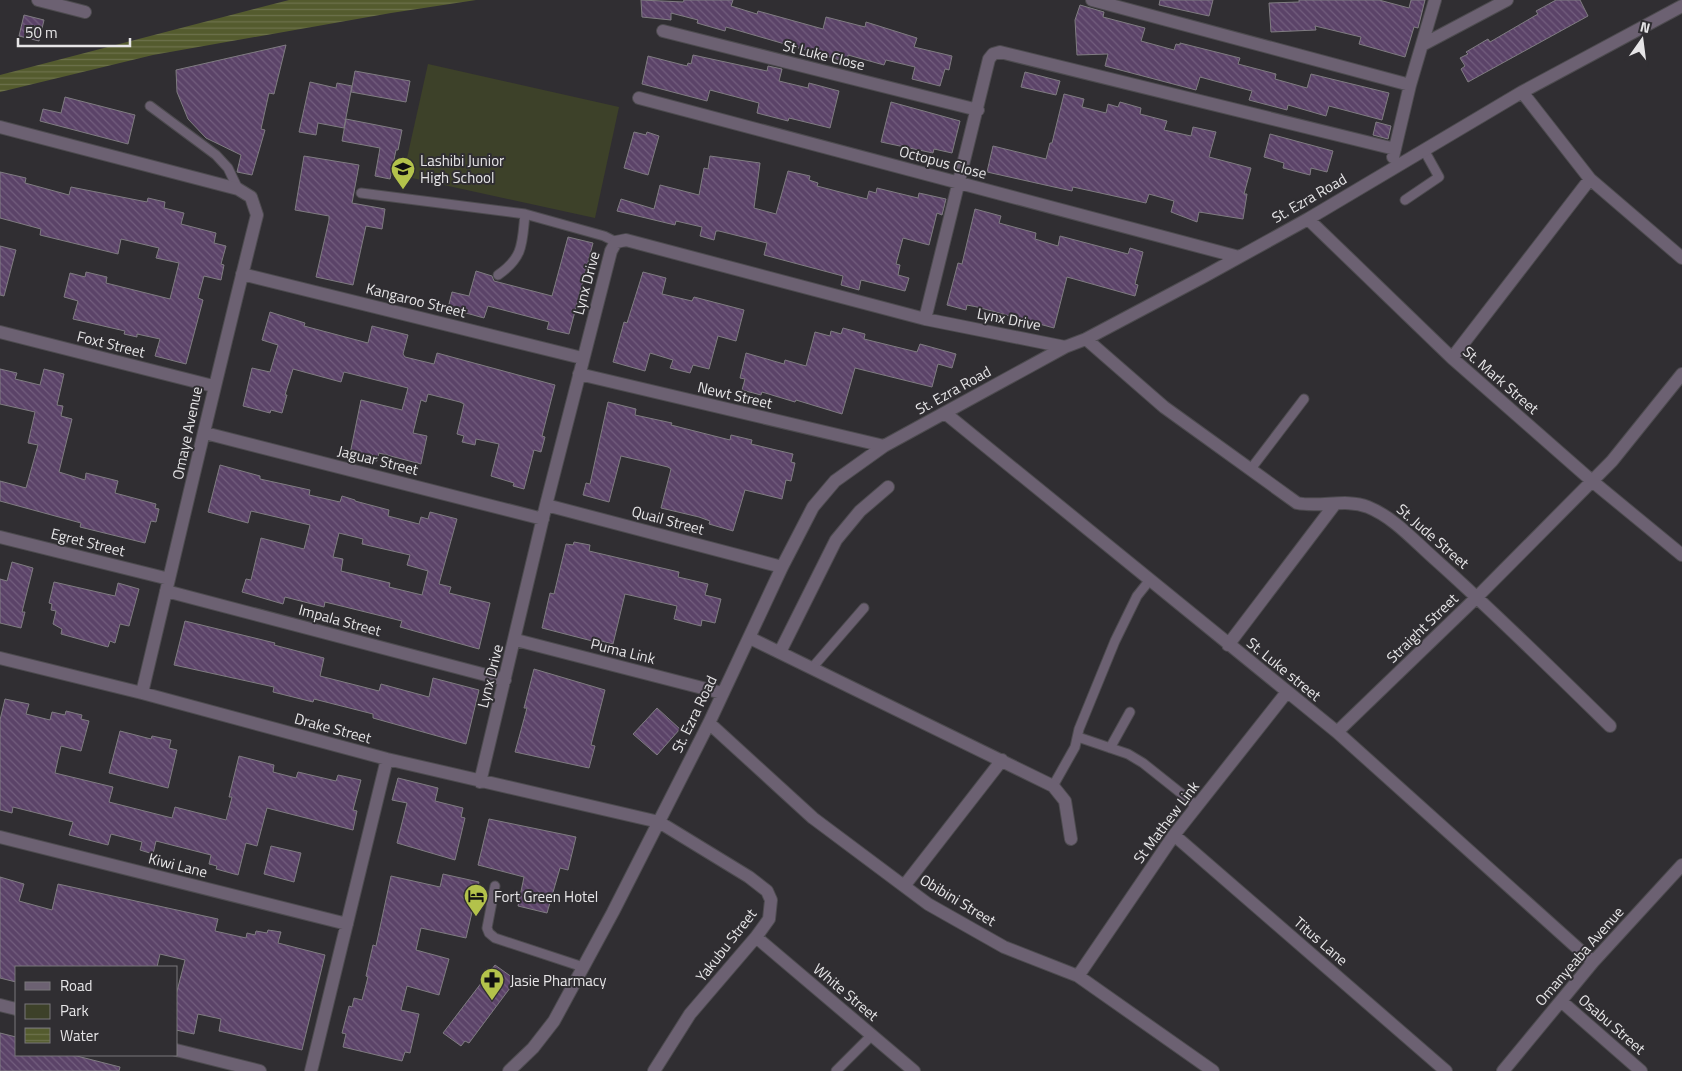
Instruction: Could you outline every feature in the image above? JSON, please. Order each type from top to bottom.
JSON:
[{"type":"street","points":[[38,0],[85,12]]},
{"type":"street","points":[[1092,0],[1410,85]]},
{"type":"street","points":[[1391,169],[1410,85],[1424,44],[1435,0]]},
{"type":"street","points":[[1424,44],[1507,0]]},
{"type":"street","name":"St. Ezra Road","points":[[509,1071],[533,1048],[554,1021],[709,723],[782,567],[813,507],[835,481],[884,446],[1065,347],[1086,339],[1308,219],[1522,92],[1682,6]]},
{"type":"street","name":"St Luke Close","points":[[663,31],[978,110]]},
{"type":"street","points":[[925,319],[978,110],[989,59],[993,54],[1000,52],[1395,149]]},
{"type":"street","points":[[1522,92],[1590,179],[1682,258]]},
{"type":"street","name":"Octopus Close","points":[[639,98],[1239,257]]},
{"type":"street","points":[[0,127],[238,189]]},
{"type":"street","points":[[1452,358],[1590,179]]},
{"type":"street","name":"Omaye Avenue","points":[[142,692],[205,433],[213,386],[257,215],[251,197],[238,189]]},
{"type":"street","name":"St. Mark Street","points":[[1308,219],[1452,358],[1592,481],[1682,555]]},
{"type":"street","name":"Lynx Drive","points":[[480,782],[516,640],[546,505],[582,358],[611,251],[616,242],[626,240],[925,319],[1065,347]]},
{"type":"street","name":"Kangaroo Street","points":[[242,274],[582,358]]},
{"type":"street","name":"Foxt Street","points":[[0,332],[213,386]]},
{"type":"street","name":"St. Jude Street","points":[[1086,339],[1164,407],[1297,503],[1313,507],[1351,503],[1367,507],[1387,517],[1478,597],[1610,726]]},
{"type":"street","name":"Newt Street","points":[[579,374],[884,446]]},
{"type":"street","name":"Straight Street","points":[[1337,732],[1478,597],[1612,461],[1682,374]]},
{"type":"street","name":"St. Luke street","points":[[944,413],[1337,732],[1594,962]]},
{"type":"street","name":"Jaguar Street","points":[[205,433],[543,519]]},
{"type":"street","points":[[780,652],[836,540],[860,511],[888,487]]},
{"type":"street","points":[[1228,645],[1335,504]]},
{"type":"street","name":"Quail Street","points":[[546,505],[782,567]]},
{"type":"street","name":"Egret Street","points":[[0,537],[167,585]]},
{"type":"street","name":"Impala Street","points":[[167,585],[505,680]]},
{"type":"street","points":[[750,638],[1052,786],[1065,802],[1071,839]]},
{"type":"street","name":"Puma Link","points":[[516,640],[722,693]]},
{"type":"street","name":"Drake Street","points":[[0,658],[142,692],[387,759],[659,822]]},
{"type":"street","name":"St Mathew Link","points":[[1078,976],[1174,835],[1287,692]]},
{"type":"street","name":"Obibini Street","points":[[709,723],[813,818],[928,904],[1004,947],[1078,976],[1212,1071]]},
{"type":"street","points":[[312,1071],[387,759]]},
{"type":"street","points":[[904,886],[1002,760]]},
{"type":"street","name":"Yakubu Street","points":[[654,1071],[690,1014],[756,937],[769,919],[771,900],[767,891],[750,877],[659,822]]},
{"type":"street","name":"Titus Lane","points":[[1174,835],[1446,1071]]},
{"type":"street","name":"Kiwi Lane","points":[[0,837],[347,924]]},
{"type":"street","name":"Omanyeaba Avenue","points":[[1503,1071],[1594,962],[1682,865]]},
{"type":"street","name":"White Street","points":[[756,937],[914,1071]]},
{"type":"street","name":"Osabu Street","points":[[1561,1001],[1641,1071]]},
{"type":"street","points":[[0,1005],[15,1009]]},
{"type":"street","points":[[178,1050],[260,1071]]},
{"type":"lane","points":[[150,106],[216,155],[228,168],[238,189]]},
{"type":"lane","points":[[1405,200],[1439,177],[1424,150]]},
{"type":"lane","points":[[361,193],[525,214],[604,236],[616,242]]},
{"type":"lane","points":[[498,275],[512,265],[517,258],[522,245],[525,214]]},
{"type":"lane","points":[[1250,470],[1304,399]]},
{"type":"lane","points":[[1052,786],[1070,758],[1115,640],[1137,596],[1149,580]]},
{"type":"lane","points":[[812,668],[864,608]]},
{"type":"lane","points":[[1110,748],[1130,712]]},
{"type":"lane","points":[[1078,737],[1144,763],[1197,806]]},
{"type":"lane","points":[[495,886],[487,928],[489,933],[495,938],[583,967]]},
{"type":"lane","points":[[836,1071],[872,1035]]},
{"type":"green space","points":[[428,64],[619,107],[595,218],[403,176]]},
{"type":"water","points":[[289,0],[476,0],[153,55],[0,92],[0,75]]},
{"type":"building","points":[[641,0],[683,2],[684,0],[733,0],[731,6],[757,14],[758,11],[823,29],[826,17],[865,27],[866,22],[917,38],[914,47],[952,56],[949,70],[945,69],[940,86],[912,79],[915,67],[886,60],[884,65],[848,55],[847,62],[726,27],[725,31],[697,23],[698,20],[671,13],[671,20],[642,17]]},
{"type":"building","points":[[1160,0],[1213,0],[1209,16],[1159,5]]},
{"type":"building","points":[[1299,0],[1379,0],[1409,8],[1411,0],[1425,0],[1418,28],[1414,27],[1405,57],[1359,44],[1361,37],[1315,26],[1316,30],[1271,32],[1269,3],[1299,2]]},
{"type":"building","points":[[1556,0],[1580,0],[1588,16],[1468,82],[1461,69],[1465,66],[1460,58],[1468,54],[1466,52],[1488,39],[1490,42],[1538,14],[1536,11]]},
{"type":"building","points":[[1080,5],[1104,12],[1103,17],[1145,28],[1141,41],[1174,50],[1176,44],[1180,45],[1180,43],[1240,58],[1238,64],[1276,74],[1275,79],[1307,88],[1311,74],[1389,93],[1382,120],[1329,106],[1326,116],[1288,105],[1287,110],[1249,100],[1252,91],[1200,77],[1196,90],[1105,66],[1108,54],[1077,55],[1075,20]]},
{"type":"building","points":[[24,15],[44,20],[39,41],[19,36]]},
{"type":"building","points":[[286,45],[274,94],[269,93],[261,129],[265,130],[252,175],[237,172],[241,155],[206,138],[188,119],[177,92],[176,70]]},
{"type":"building","points":[[693,55],[767,71],[768,66],[782,69],[779,81],[808,88],[809,83],[839,91],[830,128],[789,118],[788,121],[757,113],[759,103],[710,90],[707,101],[642,84],[648,56],[687,66],[688,63],[691,64]]},
{"type":"building","points":[[355,71],[410,81],[406,102],[351,92]]},
{"type":"building","points":[[1025,72],[1060,81],[1056,95],[1021,87]]},
{"type":"building","points":[[310,82],[336,88],[337,83],[352,86],[344,128],[318,123],[316,135],[299,132]]},
{"type":"building","points":[[1064,94],[1084,99],[1082,107],[1106,113],[1108,104],[1118,107],[1120,102],[1141,108],[1140,114],[1167,121],[1164,130],[1191,136],[1193,127],[1216,132],[1209,157],[1251,168],[1244,194],[1247,194],[1243,219],[1199,212],[1197,222],[1171,212],[1174,201],[1149,194],[1146,203],[1073,187],[1072,191],[987,172],[993,146],[1046,159],[1050,143],[1052,143]]},
{"type":"building","points":[[65,97],[135,115],[128,144],[40,121],[43,109],[61,113]]},
{"type":"building","points":[[891,102],[960,121],[952,153],[934,149],[933,153],[881,142]]},
{"type":"building","points":[[346,119],[402,130],[390,179],[375,176],[380,148],[342,141]]},
{"type":"building","points":[[1376,122],[1391,126],[1388,139],[1373,135]]},
{"type":"building","points":[[634,132],[646,135],[647,132],[659,136],[648,175],[624,168]]},
{"type":"building","points":[[1270,134],[1333,151],[1327,172],[1311,168],[1310,175],[1283,168],[1284,163],[1264,157]]},
{"type":"building","points":[[304,156],[359,165],[352,203],[385,209],[382,229],[366,226],[353,285],[316,277],[329,216],[295,210]]},
{"type":"building","points":[[710,156],[760,163],[754,208],[776,214],[788,171],[810,176],[809,180],[818,183],[817,186],[867,199],[869,191],[876,193],[877,188],[918,198],[919,193],[946,199],[942,215],[937,213],[929,245],[903,238],[896,264],[900,265],[898,275],[909,278],[905,291],[861,280],[859,290],[841,285],[843,276],[764,255],[767,243],[719,231],[716,231],[714,240],[700,236],[702,227],[676,221],[675,225],[617,211],[621,199],[654,209],[660,185],[699,195],[704,168],[708,169]]},
{"type":"building","points":[[0,172],[26,178],[25,183],[69,195],[71,187],[147,202],[148,198],[165,202],[164,208],[184,213],[181,224],[216,233],[214,243],[226,246],[221,264],[224,265],[221,280],[204,276],[198,298],[203,300],[186,364],[155,356],[160,339],[137,334],[137,337],[124,334],[125,331],[73,319],[78,301],[64,297],[70,273],[85,277],[86,272],[107,277],[106,283],[170,299],[179,263],[156,258],[159,248],[121,239],[118,254],[40,235],[41,229],[0,218]]},
{"type":"building","points":[[975,209],[1001,216],[999,223],[1036,233],[1035,239],[1058,246],[1060,236],[1128,254],[1130,248],[1143,252],[1135,284],[1138,285],[1135,296],[1067,277],[1054,328],[977,307],[967,305],[966,310],[947,305],[958,263],[962,264]]},
{"type":"building","points":[[568,237],[593,243],[569,334],[547,329],[549,322],[488,306],[484,318],[448,308],[452,292],[469,296],[476,271],[492,276],[494,281],[552,296]]},
{"type":"building","points":[[0,246],[16,250],[4,296],[0,295]]},
{"type":"building","points":[[643,272],[666,278],[662,294],[692,301],[694,297],[744,310],[736,341],[718,336],[709,369],[693,365],[690,373],[670,368],[673,360],[650,353],[645,371],[613,362],[624,322],[627,323]]},
{"type":"building","points":[[270,312],[305,323],[304,326],[368,343],[372,326],[408,335],[403,354],[405,357],[434,364],[437,353],[555,385],[542,436],[545,437],[541,452],[534,450],[524,489],[513,486],[514,483],[491,476],[499,444],[476,439],[475,445],[462,442],[464,436],[457,434],[464,404],[460,402],[428,394],[426,402],[421,400],[413,433],[427,436],[421,464],[379,453],[377,461],[350,454],[361,400],[402,410],[408,388],[344,372],[341,382],[293,369],[282,413],[271,410],[270,413],[243,406],[252,368],[270,372],[278,345],[262,340]]},
{"type":"building","points":[[843,328],[865,334],[864,339],[917,352],[920,344],[956,354],[952,368],[938,364],[932,387],[855,368],[842,414],[796,400],[795,402],[762,392],[761,395],[742,390],[745,379],[740,378],[746,353],[784,364],[785,360],[806,366],[815,332],[830,336],[831,331],[841,334]]},
{"type":"building","points":[[0,369],[17,373],[15,379],[40,385],[44,369],[64,374],[57,405],[63,406],[61,416],[72,419],[59,472],[85,480],[86,473],[118,481],[115,493],[156,504],[155,508],[159,509],[156,522],[151,521],[145,543],[80,527],[81,523],[0,501],[0,481],[26,488],[38,445],[28,443],[35,412],[0,404]]},
{"type":"building","points":[[608,402],[636,409],[635,415],[672,423],[671,425],[730,440],[731,435],[752,440],[751,444],[793,454],[791,462],[795,463],[791,481],[786,480],[782,499],[745,490],[733,531],[709,524],[710,521],[699,517],[661,508],[671,469],[668,467],[621,456],[609,502],[583,495],[586,483],[590,484]]},
{"type":"building","points":[[220,465],[260,476],[260,479],[310,490],[309,495],[340,502],[342,496],[389,510],[388,516],[419,524],[421,517],[428,519],[430,512],[457,519],[439,584],[451,587],[449,593],[490,603],[479,649],[400,627],[402,621],[325,602],[324,607],[285,597],[283,604],[242,592],[246,579],[251,580],[261,538],[304,549],[310,525],[251,511],[248,523],[208,512]],"holes":[[[339,533],[363,539],[362,544],[410,555],[407,565],[428,571],[422,595],[389,587],[390,583],[341,571],[343,559],[333,557]]]},
{"type":"building","points":[[574,542],[590,545],[589,551],[679,572],[678,577],[708,584],[705,595],[721,599],[715,623],[702,620],[701,626],[674,619],[677,606],[625,594],[613,644],[601,641],[600,643],[542,628],[550,593],[554,594],[566,544],[573,545]]},
{"type":"building","points":[[12,562],[33,568],[22,612],[25,612],[21,628],[0,623],[0,579],[7,581]]},
{"type":"building","points":[[54,582],[115,596],[118,583],[139,589],[129,626],[120,624],[115,643],[110,641],[108,647],[61,634],[62,629],[53,624],[56,611],[51,610],[52,604],[49,603]]},
{"type":"building","points":[[185,621],[275,643],[274,645],[324,658],[320,676],[379,691],[381,684],[429,697],[433,678],[479,690],[466,744],[373,718],[373,714],[314,699],[313,702],[273,692],[274,687],[174,665]]},
{"type":"building","points":[[534,669],[605,690],[591,745],[595,746],[589,768],[515,752],[527,708],[524,708]]},
{"type":"building","points":[[5,699],[29,704],[26,714],[50,720],[52,712],[65,715],[66,711],[82,715],[81,719],[89,721],[81,751],[61,746],[55,773],[113,787],[109,802],[172,818],[175,807],[226,820],[232,797],[229,797],[239,756],[274,765],[273,772],[296,778],[298,772],[336,781],[338,775],[361,780],[353,810],[357,811],[353,830],[267,808],[257,846],[246,843],[238,875],[216,869],[217,866],[209,864],[211,855],[156,841],[153,854],[140,850],[142,842],[111,834],[108,845],[69,835],[73,822],[13,807],[12,813],[0,810],[0,720]]},
{"type":"building","points":[[657,708],[680,729],[657,755],[633,734]]},
{"type":"building","points":[[120,731],[151,739],[152,736],[171,740],[169,748],[177,750],[168,788],[109,773]]},
{"type":"building","points":[[398,778],[438,788],[435,801],[463,808],[461,817],[465,818],[455,860],[397,843],[407,803],[392,800]]},
{"type":"building","points":[[489,819],[576,837],[568,870],[560,868],[547,913],[518,906],[524,877],[478,865]]},
{"type":"building","points":[[271,846],[301,853],[294,882],[264,874]]},
{"type":"building","points":[[443,874],[479,882],[466,938],[421,928],[416,950],[449,959],[439,995],[407,986],[401,1010],[419,1014],[410,1053],[405,1052],[402,1061],[343,1047],[346,1034],[342,1033],[349,1006],[352,1007],[354,998],[362,1000],[373,945],[376,946],[391,876],[440,887]]},
{"type":"building","points":[[0,877],[24,884],[19,901],[52,910],[58,884],[218,919],[215,931],[246,938],[247,933],[255,935],[256,931],[267,933],[268,930],[281,932],[278,943],[325,955],[302,1050],[219,1031],[221,1019],[198,1014],[194,1034],[178,1030],[178,987],[185,960],[160,954],[157,966],[15,966],[15,982],[0,978]]},
{"type":"building","points":[[495,965],[516,980],[469,1043],[465,1041],[461,1046],[443,1033]]},
{"type":"building","points":[[0,1033],[15,1037],[15,1056],[77,1056],[120,1067],[119,1071],[0,1071]]},
{"type":"place","name":"Lashibi Junior High School","points":[[403,190]]},
{"type":"place","name":"Fort Green Hotel","points":[[476,917]]},
{"type":"place","name":"Jasie Pharmacy","points":[[492,1001]]}]
